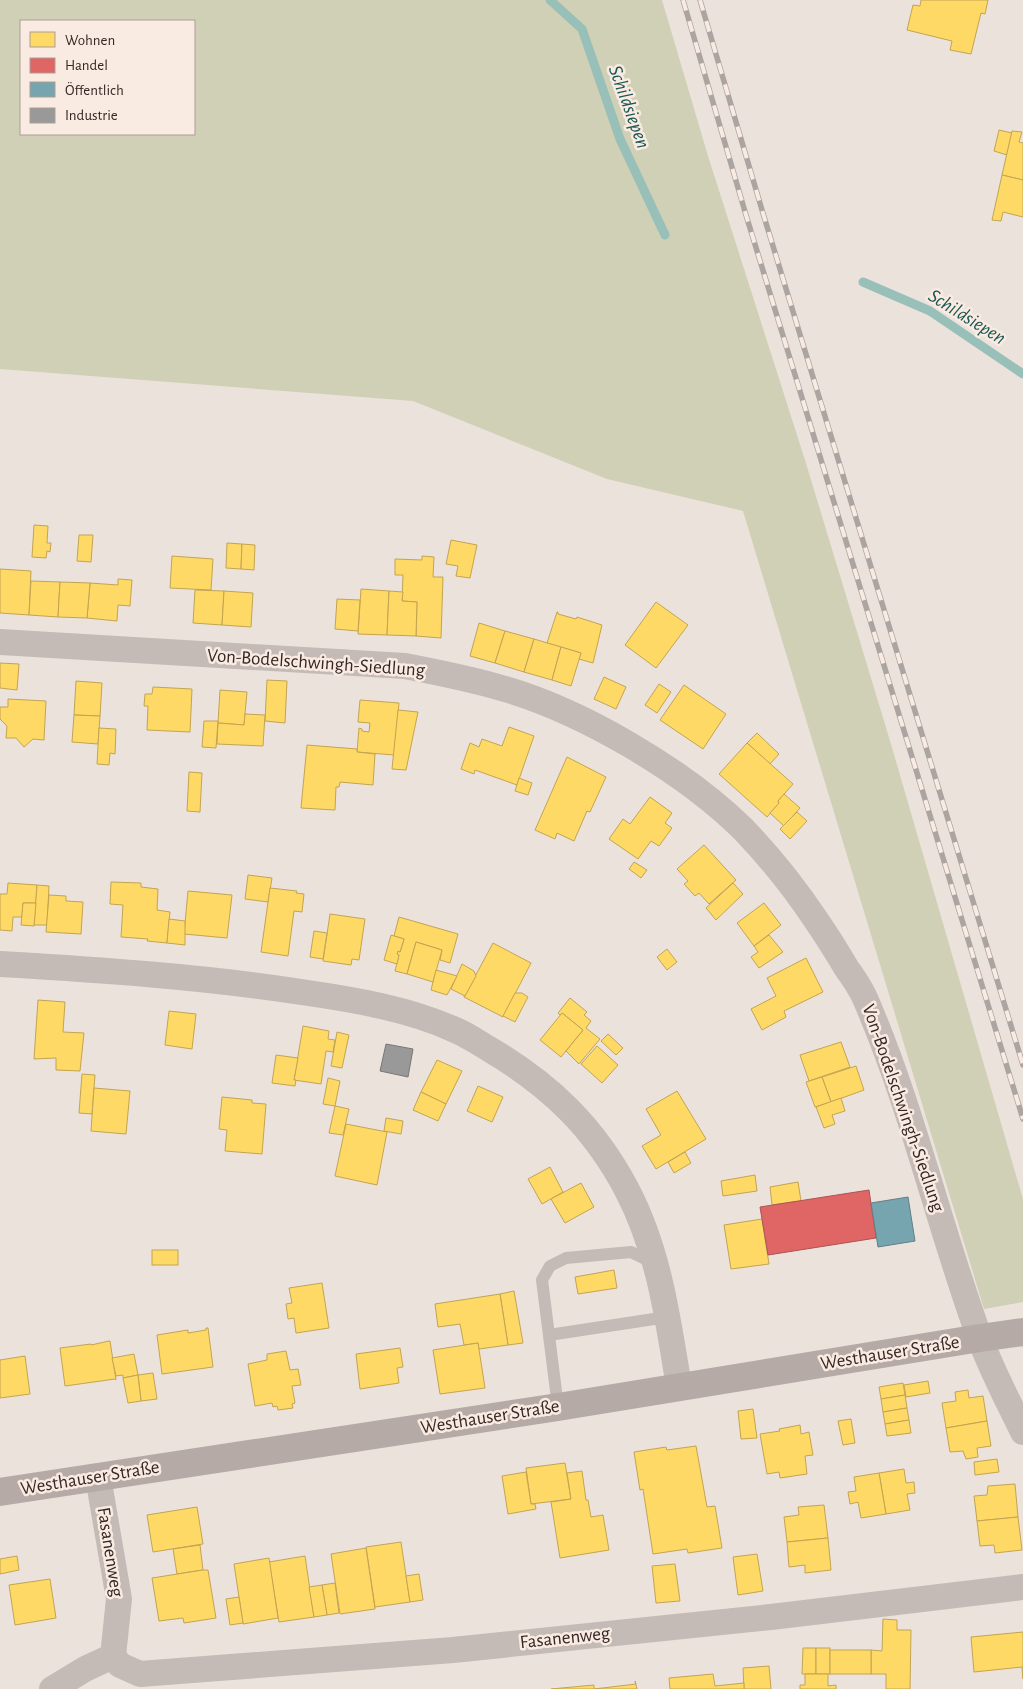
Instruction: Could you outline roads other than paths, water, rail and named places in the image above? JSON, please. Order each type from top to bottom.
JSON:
[{"type":"main road","name":"Westhauser Straße","points":[[0,1492],[558,1407],[1023,1332]]},
{"type":"street","name":"Von-Bodelschwingh-Siedlung","points":[[0,642],[405,666],[500,687],[543,702],[620,740],[666,768],[707,798],[741,827],[771,859],[805,904],[862,993],[892,1067],[985,1338]]},
{"type":"street","points":[[0,964],[249,984],[335,997],[381,1006],[453,1029],[504,1058],[556,1096],[579,1119],[605,1152],[627,1190],[640,1217],[657,1264],[679,1387]]},
{"type":"street","points":[[985,1338],[1023,1432]]},
{"type":"street","name":"Fasanenweg","points":[[98,1477],[119,1599],[112,1656],[120,1665],[140,1674],[453,1650],[771,1617],[1023,1587]]},
{"type":"street","points":[[52,1689],[85,1669],[112,1656]]},
{"type":"lane","points":[[558,1407],[542,1280],[550,1266],[566,1258],[631,1252],[657,1264]]},
{"type":"lane","points":[[549,1334],[667,1317]]},
{"type":"waterway","name":"Schildsiepen","points":[[550,0],[582,29],[620,139],[665,235]]},
{"type":"waterway","name":"Schildsiepen","points":[[863,282],[930,311],[1023,374]]},
{"type":"railway","points":[[683,0],[746,215],[1023,1119]]},
{"type":"railway","points":[[700,0],[762,210],[1023,1065]]}]
